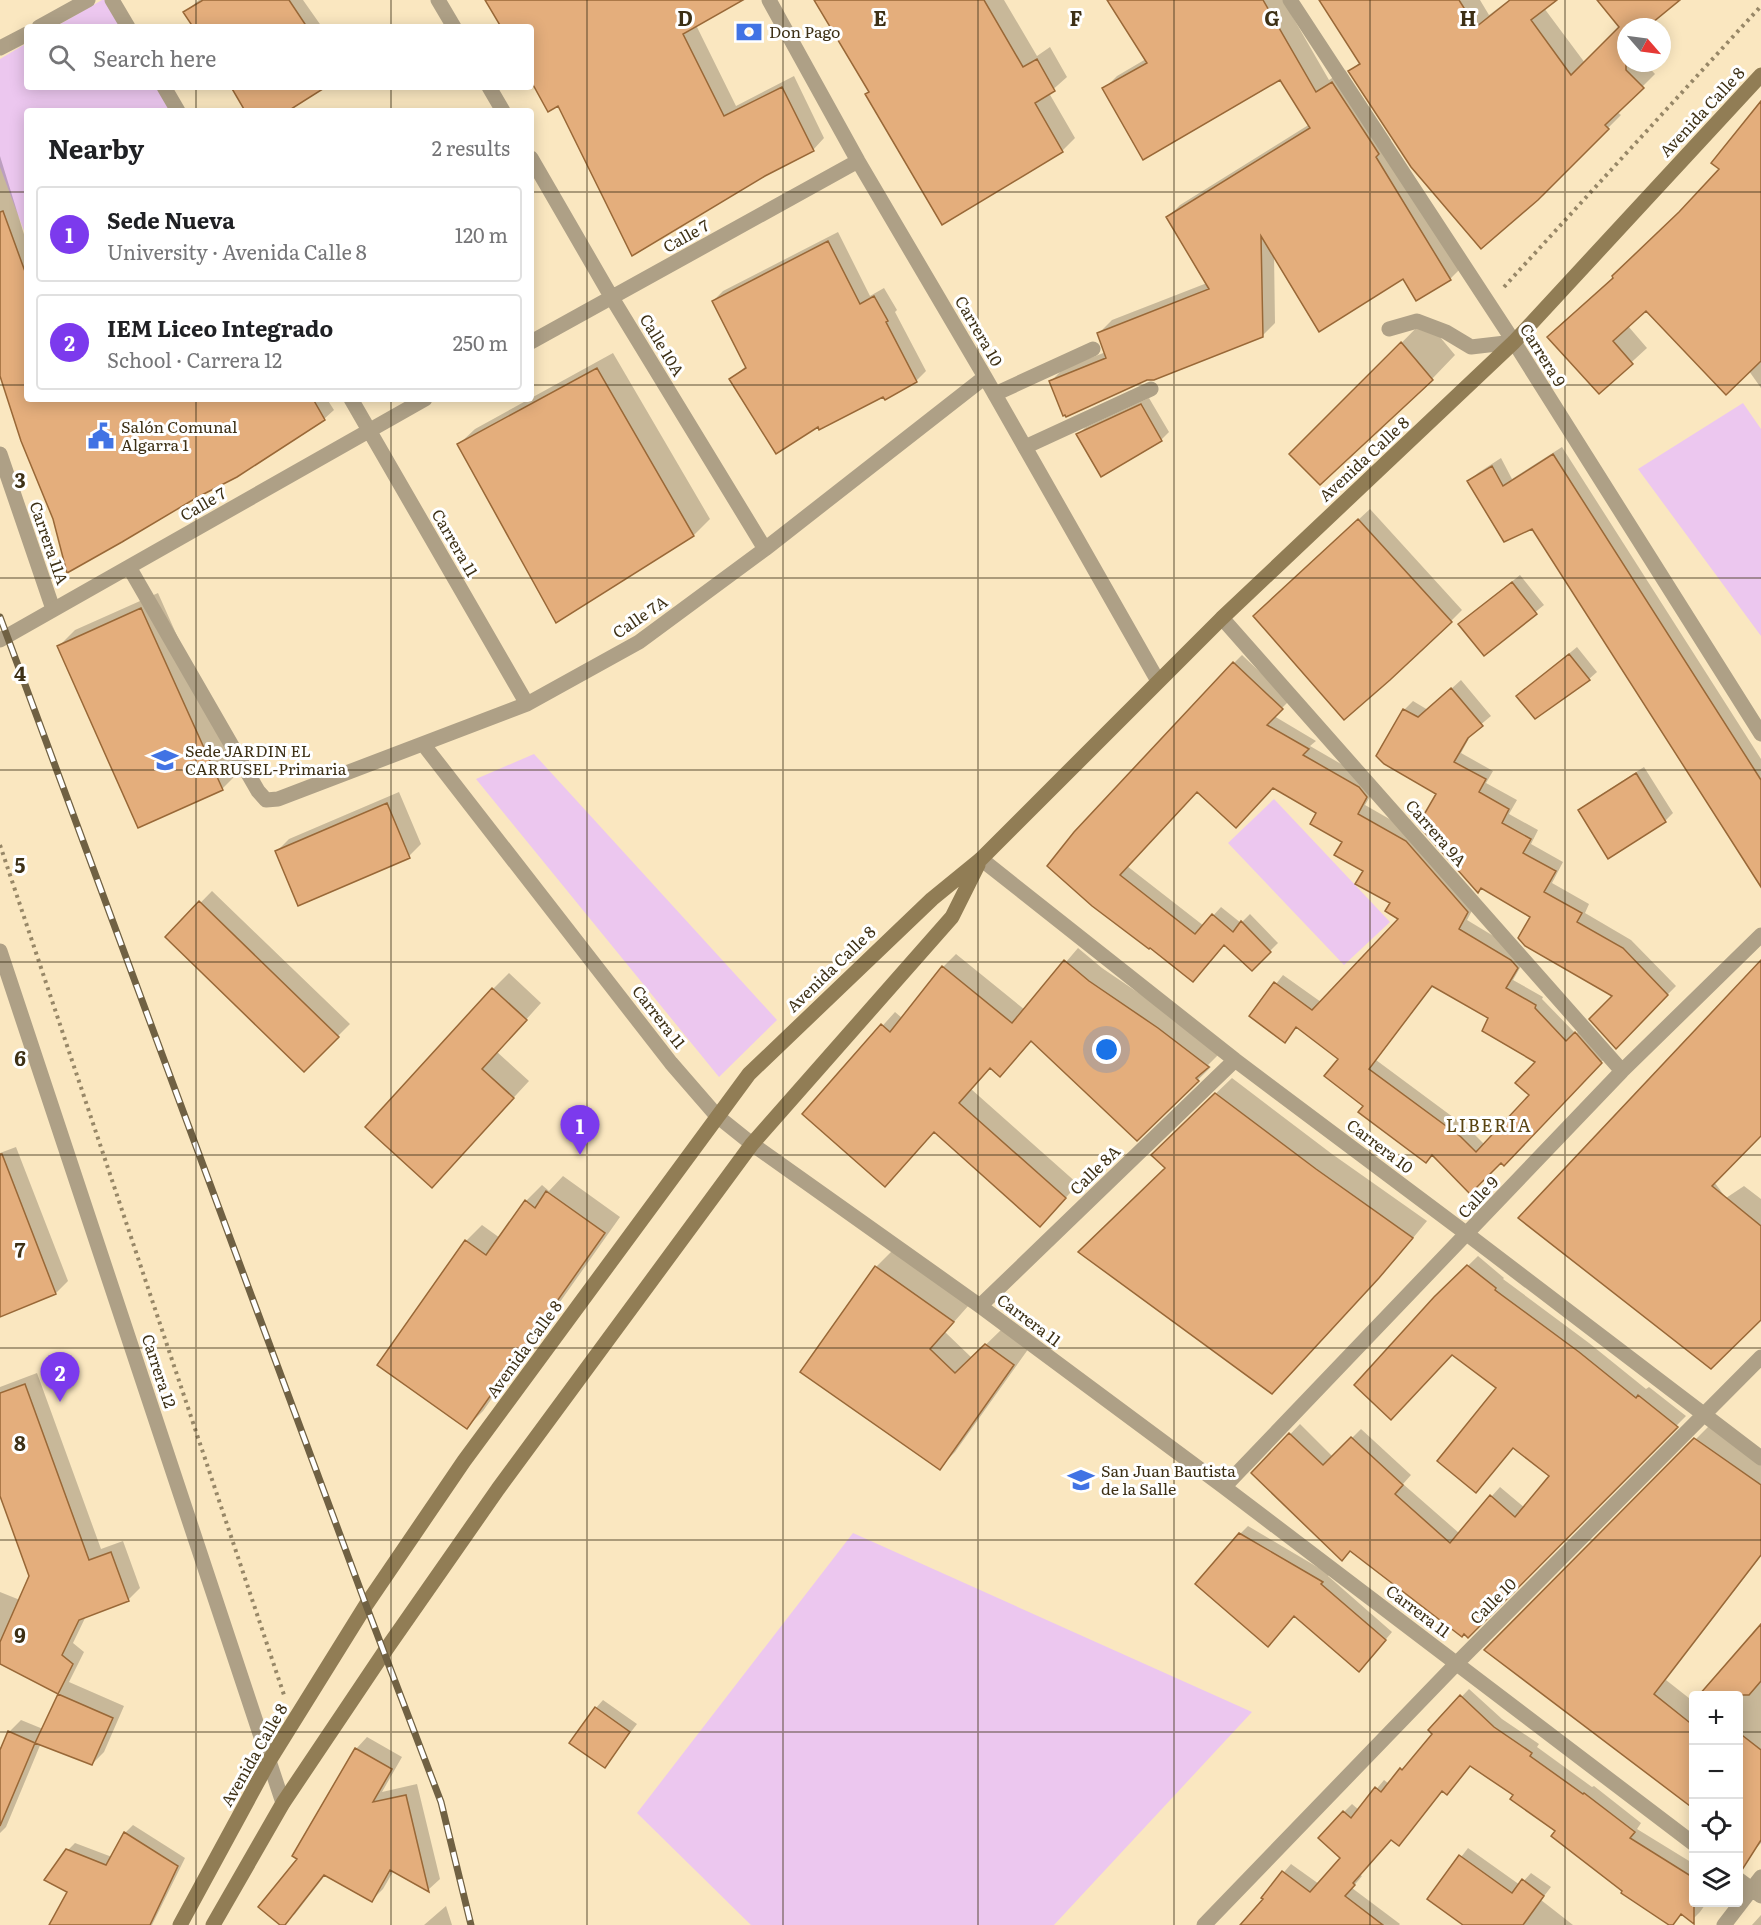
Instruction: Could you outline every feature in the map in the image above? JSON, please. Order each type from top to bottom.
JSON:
[{"type":"main road","name":"Avenida Calle 8","points":[[180,1925],[269,1761],[366,1605],[464,1461],[749,1074],[932,898],[981,859],[1222,618],[1514,342],[1761,75]]},
{"type":"main road","name":"Avenida Calle 8","points":[[213,1925],[283,1803],[385,1651],[492,1499],[752,1144],[952,917],[981,859]]},
{"type":"street","points":[[44,24],[88,0]]},
{"type":"street","points":[[112,0],[126,24]]},
{"type":"street","points":[[438,0],[452,24]]},
{"type":"street","name":"Carrera 10","points":[[769,0],[858,161],[995,394],[1158,681]]},
{"type":"street","name":"Carrera 9","points":[[1290,0],[1514,342],[1761,734]]},
{"type":"street","points":[[0,48],[24,36]]},
{"type":"street","points":[[166,90],[176,108]]},
{"type":"street","points":[[491,90],[501,108]]},
{"type":"street","name":"Calle 7","points":[[534,340],[858,161]]},
{"type":"street","name":"Calle 10A","points":[[534,163],[612,298],[765,549]]},
{"type":"street","points":[[1389,329],[1417,321],[1446,332],[1471,347],[1514,342]]},
{"type":"street","points":[[995,394],[1093,349]]},
{"type":"street","name":"Calle 7A","points":[[129,567],[258,791],[266,800],[278,799],[527,704],[639,642],[765,549],[985,377]]},
{"type":"street","points":[[1025,447],[1151,389]]},
{"type":"street","name":"Carrera 11","points":[[353,402],[527,704]]},
{"type":"street","name":"Calle 7","points":[[0,640],[419,402]]},
{"type":"street","name":"Carrera 11A","points":[[0,454],[53,609]]},
{"type":"street","name":"Carrera 9A","points":[[1222,618],[1622,1071]]},
{"type":"street","name":"Carrera 11","points":[[423,744],[671,1063],[717,1116],[752,1144],[980,1306],[1224,1487],[1689,1840]]},
{"type":"street","name":"Carrera 10","points":[[981,859],[1235,1060],[1761,1458]]},
{"type":"street","name":"Calle 9","points":[[1224,1487],[1622,1071],[1761,935]]},
{"type":"street","name":"Carrera 12","points":[[0,951],[283,1803]]},
{"type":"street","name":"Calle 8A","points":[[980,1306],[1235,1060]]},
{"type":"street","name":"Calle 10","points":[[1204,1925],[1457,1663],[1761,1357]]},
{"type":"street","points":[[1724,1925],[1758,1887],[1743,1881]]},
{"type":"path","points":[[1495,313],[1504,284],[1761,6]]},
{"type":"path","points":[[0,845],[293,1723]]},
{"type":"shaded area","points":[[102,0],[106,0],[120,24],[60,24]]},
{"type":"shaded area","points":[[24,45],[24,90],[159,90],[169,108],[24,108],[24,231],[0,167],[0,59]]},
{"type":"shaded area","points":[[1743,403],[1761,429],[1761,636],[1638,469]]},
{"type":"shaded area","points":[[534,754],[777,1020],[719,1077],[476,779]]},
{"type":"shaded area","points":[[1274,799],[1390,922],[1344,965],[1228,843]]},
{"type":"shaded area","points":[[853,1533],[1252,1712],[1054,1925],[751,1925],[637,1813]]},
{"type":"building","points":[[203,0],[289,0],[305,24],[191,24],[183,12]]},
{"type":"building","points":[[485,0],[743,0],[683,34],[724,116],[782,87],[814,151],[765,176],[632,256],[558,106],[548,112],[534,86],[534,24],[499,24]]},
{"type":"building","points":[[814,0],[984,0],[1023,67],[1037,59],[1055,91],[1035,103],[1063,152],[942,225],[865,94],[869,92]]},
{"type":"building","points":[[1107,0],[1263,0],[1316,92],[1332,82],[1379,154],[1376,157],[1451,280],[1416,301],[1403,279],[1319,332],[1261,236],[1263,337],[1154,380],[1147,380],[1066,417],[1063,416],[1049,381],[1106,358],[1097,333],[1209,289],[1166,217],[1310,128],[1280,80],[1143,160],[1102,88],[1147,63]]},
{"type":"building","points":[[1319,0],[1459,0],[1476,27],[1510,0],[1557,0],[1531,20],[1571,75],[1617,29],[1617,72],[1628,72],[1644,88],[1605,125],[1609,129],[1538,200],[1481,249],[1411,167],[1348,71],[1360,64]]},
{"type":"building","points":[[1597,0],[1680,0],[1658,18],[1617,18],[1617,25]]},
{"type":"building","points":[[233,90],[321,90],[293,108],[243,108]]},
{"type":"building","points":[[1761,101],[1761,361],[1726,395],[1646,311],[1613,341],[1633,364],[1599,394],[1547,337],[1613,278],[1612,276],[1679,212],[1719,169],[1711,163]]},
{"type":"building","points":[[3,211],[24,269],[24,402],[315,402],[325,420],[237,477],[196,498],[67,573],[53,519],[21,441],[0,376],[0,212]]},
{"type":"building","points":[[828,241],[860,304],[874,296],[917,382],[885,400],[883,397],[819,430],[818,427],[776,454],[729,379],[746,368],[712,301]]},
{"type":"building","points":[[1401,342],[1433,380],[1320,485],[1289,454]]},
{"type":"building","points":[[597,368],[694,536],[556,623],[457,444]]},
{"type":"building","points":[[1141,404],[1162,441],[1101,477],[1076,434]]},
{"type":"building","points":[[1553,454],[1761,780],[1761,887],[1532,529],[1504,542],[1467,481],[1492,466],[1503,486]]},
{"type":"building","points":[[1358,519],[1452,622],[1344,720],[1253,616]]},
{"type":"building","points":[[1512,582],[1537,614],[1484,656],[1458,624]]},
{"type":"building","points":[[141,608],[223,790],[138,828],[57,646]]},
{"type":"building","points":[[1569,654],[1590,680],[1535,719],[1516,696]]},
{"type":"building","points":[[1233,662],[1283,709],[1267,725],[1309,749],[1303,755],[1359,787],[1367,797],[1358,814],[1406,841],[1468,912],[1459,929],[1511,960],[1518,968],[1506,988],[1536,1005],[1535,1008],[1566,1041],[1575,1032],[1602,1063],[1504,1166],[1501,1163],[1470,1194],[1432,1155],[1426,1163],[1358,1112],[1363,1106],[1324,1076],[1338,1059],[1296,1027],[1285,1043],[1249,1016],[1274,982],[1312,1010],[1398,919],[1385,911],[1390,903],[1355,884],[1363,871],[1334,855],[1342,842],[1310,824],[1316,813],[1273,788],[1236,828],[1197,792],[1120,875],[1195,934],[1212,914],[1233,932],[1241,921],[1271,952],[1252,971],[1224,945],[1193,982],[1092,906],[1047,866],[1074,832]],"holes":[[[1432,986],[1488,1018],[1482,1031],[1535,1062],[1515,1083],[1529,1095],[1476,1152],[1461,1137],[1369,1069]]]},
{"type":"building","points":[[1451,688],[1483,726],[1468,738],[1454,762],[1486,779],[1479,792],[1509,809],[1502,823],[1531,839],[1523,853],[1556,871],[1544,892],[1582,913],[1577,922],[1623,948],[1668,995],[1616,1049],[1589,1019],[1612,996],[1525,946],[1518,938],[1530,917],[1481,888],[1478,893],[1418,825],[1436,794],[1384,764],[1376,756],[1403,709],[1418,717]]},
{"type":"building","points":[[1636,773],[1666,822],[1608,859],[1578,810]]},
{"type":"building","points":[[387,803],[410,858],[298,906],[275,851]]},
{"type":"building","points":[[199,901],[339,1037],[304,1072],[165,937]]},
{"type":"building","points":[[1064,960],[1089,981],[1158,1028],[1209,1067],[1196,1078],[1199,1081],[1137,1141],[1031,1041],[1000,1077],[990,1068],[959,1103],[1066,1198],[1040,1227],[934,1132],[885,1187],[802,1114],[881,1024],[890,1032],[942,966],[1012,1023]]},
{"type":"building","points":[[1761,960],[1761,1136],[1712,1186],[1761,1226],[1761,1320],[1711,1369],[1518,1218]]},
{"type":"building","points":[[492,988],[527,1020],[482,1069],[514,1098],[432,1188],[365,1127]]},
{"type":"building","points":[[1215,1093],[1413,1238],[1272,1394],[1078,1252],[1165,1168],[1151,1155]]},
{"type":"building","points":[[0,1154],[2,1154],[56,1294],[0,1317]]},
{"type":"building","points":[[546,1191],[605,1233],[467,1429],[377,1365],[465,1240],[486,1255],[525,1200],[535,1208]]},
{"type":"building","points":[[1467,1265],[1496,1288],[1495,1290],[1579,1352],[1636,1398],[1638,1395],[1678,1427],[1468,1638],[1464,1634],[1462,1637],[1350,1551],[1342,1561],[1251,1473],[1289,1433],[1323,1465],[1351,1437],[1403,1485],[1395,1494],[1450,1543],[1490,1495],[1515,1517],[1549,1476],[1513,1448],[1476,1493],[1437,1461],[1496,1388],[1452,1355],[1391,1420],[1354,1385],[1434,1297]]},
{"type":"building","points":[[875,1266],[954,1322],[930,1349],[955,1373],[985,1344],[1014,1365],[940,1470],[800,1372]]},
{"type":"building","points":[[25,1384],[89,1560],[111,1552],[129,1601],[79,1620],[62,1655],[73,1664],[58,1694],[0,1664],[0,1642],[29,1576],[0,1496],[0,1393]]},
{"type":"building","points":[[1694,1438],[1761,1485],[1761,1555],[1654,1694],[1689,1722],[1689,1805],[1484,1650]]},
{"type":"building","points":[[1239,1533],[1323,1582],[1321,1584],[1386,1640],[1359,1672],[1294,1616],[1268,1647],[1195,1584]]},
{"type":"building","points":[[1761,1624],[1761,1681],[1749,1695],[1743,1695],[1743,1691],[1702,1691]]},
{"type":"building","points":[[58,1694],[113,1718],[92,1765],[35,1743]]},
{"type":"building","points":[[1460,1695],[1494,1727],[1532,1753],[1530,1756],[1635,1832],[1630,1838],[1689,1875],[1689,1907],[1694,1907],[1694,1924],[1681,1914],[1673,1925],[1669,1925],[1621,1893],[1622,1891],[1551,1836],[1555,1831],[1510,1799],[1513,1795],[1470,1766],[1447,1795],[1442,1791],[1399,1846],[1391,1840],[1353,1883],[1355,1885],[1345,1896],[1383,1925],[1240,1925],[1263,1899],[1261,1898],[1282,1871],[1310,1892],[1340,1858],[1318,1838],[1343,1811],[1351,1818],[1375,1787],[1381,1792],[1432,1734],[1428,1730]]},
{"type":"building","points":[[595,1707],[630,1732],[605,1768],[569,1743]]},
{"type":"building","points":[[8,1731],[35,1743],[0,1826],[0,1750]]},
{"type":"building","points":[[1743,1736],[1761,1750],[1761,1840],[1743,1868]]},
{"type":"building","points":[[355,1748],[392,1769],[373,1802],[406,1795],[429,1892],[390,1870],[372,1902],[324,1875],[285,1925],[280,1925],[258,1907],[297,1859],[292,1856]]},
{"type":"building","points":[[124,1832],[178,1866],[150,1925],[49,1925],[67,1892],[44,1880],[66,1849],[106,1865]]},
{"type":"building","points":[[1459,1855],[1512,1893],[1522,1879],[1544,1896],[1523,1925],[1463,1925],[1427,1899]]},
{"type":"railway","points":[[0,617],[441,1802],[471,1925]]},
{"type":"place","name":"Don Pago","points":[[749,32]]},
{"type":"place","name":"Salón Comunal Algarra 1","points":[[101,436]]},
{"type":"place","name":"Sede JARDIN EL CARRUSEL-Primaria","points":[[165,760]]},
{"type":"place","name":"Sede Nueva","points":[[580,1155]]},
{"type":"place","name":"IEM Liceo Integrado","points":[[60,1402]]},
{"type":"place","name":"San Juan Bautista de la Salle","points":[[1081,1480]]},
{"type":"district","name":"LIBERIA","points":[[1489,1126]]}]
